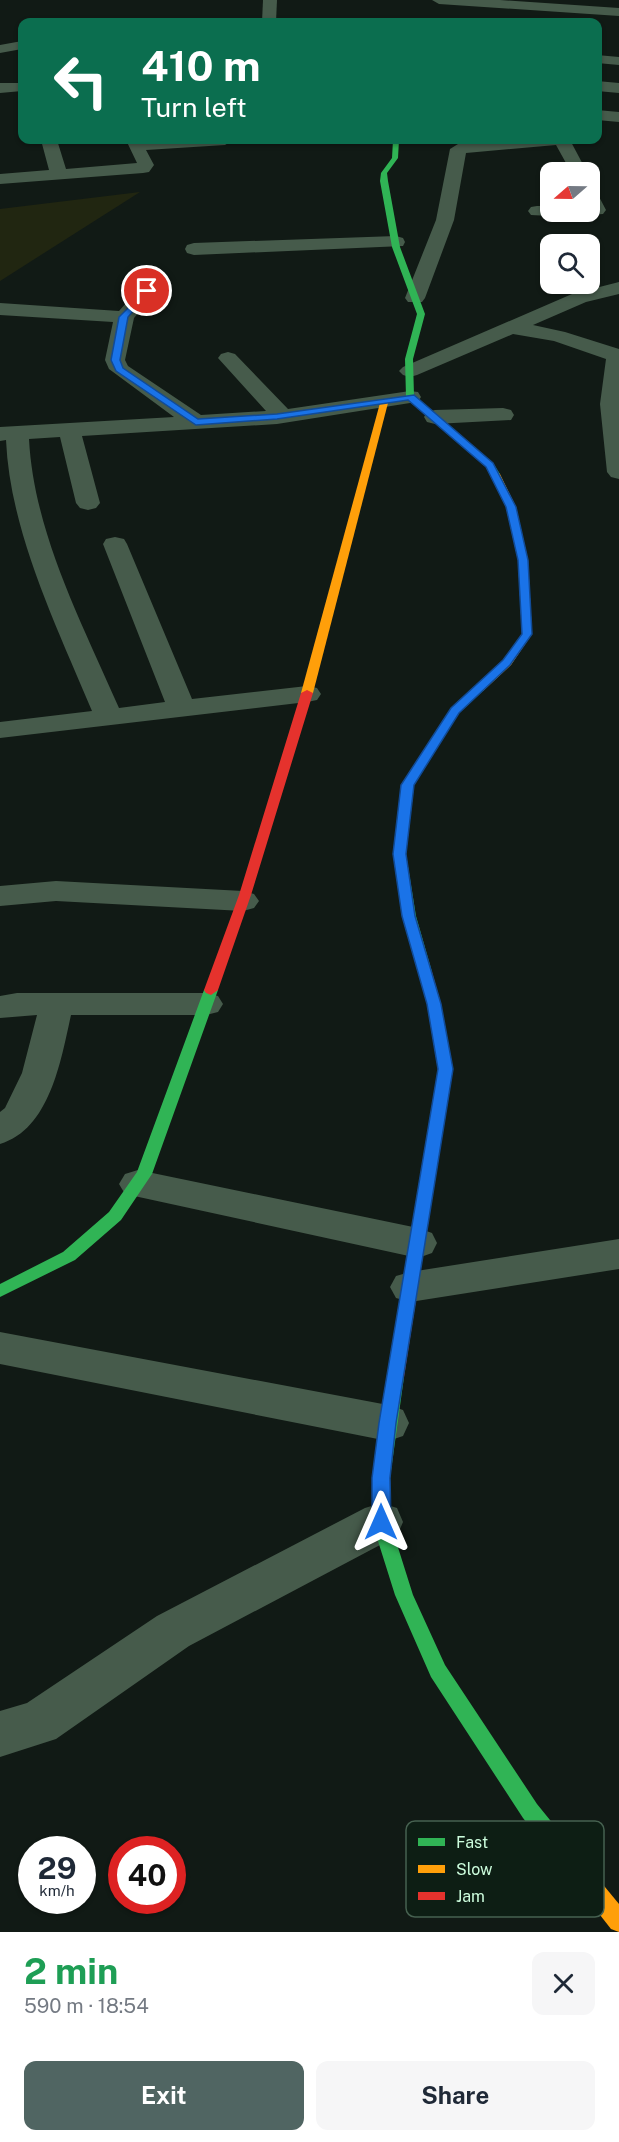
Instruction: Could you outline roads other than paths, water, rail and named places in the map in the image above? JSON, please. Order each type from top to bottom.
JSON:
[{"type":"street","points":[[269,18],[270,0]]},
{"type":"street","points":[[439,0],[619,12]]},
{"type":"street","points":[[481,18],[484,2]]},
{"type":"street","points":[[0,49],[18,54]]},
{"type":"street","points":[[602,59],[619,61]]},
{"type":"street","points":[[602,86],[619,88]]},
{"type":"street","points":[[0,88],[18,87]]},
{"type":"street","points":[[602,115],[619,117]]},
{"type":"street","points":[[50,144],[59,174]]},
{"type":"street","points":[[0,179],[142,168],[146,165],[136,144]]},
{"type":"street","points":[[396,144],[395,158],[384,173],[384,181],[396,242],[421,314],[409,359],[410,397]]},
{"type":"street","points":[[415,298],[445,219],[458,149],[512,144]]},
{"type":"street","points":[[564,144],[574,162]]},
{"type":"street","points":[[600,208],[619,215]]},
{"type":"street","points":[[194,249],[396,242]]},
{"type":"street","points":[[158,279],[124,317],[115,360],[119,369],[196,422]]},
{"type":"street","points":[[410,371],[579,298],[619,288]]},
{"type":"street","points":[[556,308],[579,321],[618,351]]},
{"type":"street","points":[[0,309],[124,317]]},
{"type":"street","points":[[514,328],[618,351]]},
{"type":"street","points":[[98,338],[119,340]]},
{"type":"street","points":[[618,351],[611,404],[616,421],[619,472]]},
{"type":"street","points":[[228,358],[283,416]]},
{"type":"street","points":[[109,717],[59,598],[8,434],[283,416],[384,403],[410,397]]},
{"type":"street","points":[[410,397],[490,465],[511,507],[523,560],[527,634],[507,663],[455,711],[408,785],[400,854],[409,916],[434,1004],[445,1069],[388,1423],[381,1478],[381,1522],[404,1595],[438,1671],[538,1821]]},
{"type":"street","points":[[0,1291],[69,1256],[115,1216],[144,1174],[243,901],[307,694],[384,403]]},
{"type":"street","points":[[435,417],[503,415]]},
{"type":"street","points":[[69,430],[88,503]]},
{"type":"street","points":[[115,543],[182,709]]},
{"type":"street","points":[[0,730],[307,694]]},
{"type":"street","points":[[0,896],[56,891],[243,901]]},
{"type":"street","points":[[0,1007],[17,1004],[206,1004]]},
{"type":"street","points":[[0,1131],[19,1116],[40,1073],[57,1004]]},
{"type":"street","points":[[138,1184],[418,1243]]},
{"type":"street","points":[[410,1287],[619,1254]]},
{"type":"street","points":[[0,1348],[388,1423]]},
{"type":"street","points":[[1,1735],[39,1723],[173,1631],[381,1522]]},
{"type":"street","points":[[604,1902],[619,1921]]}]
